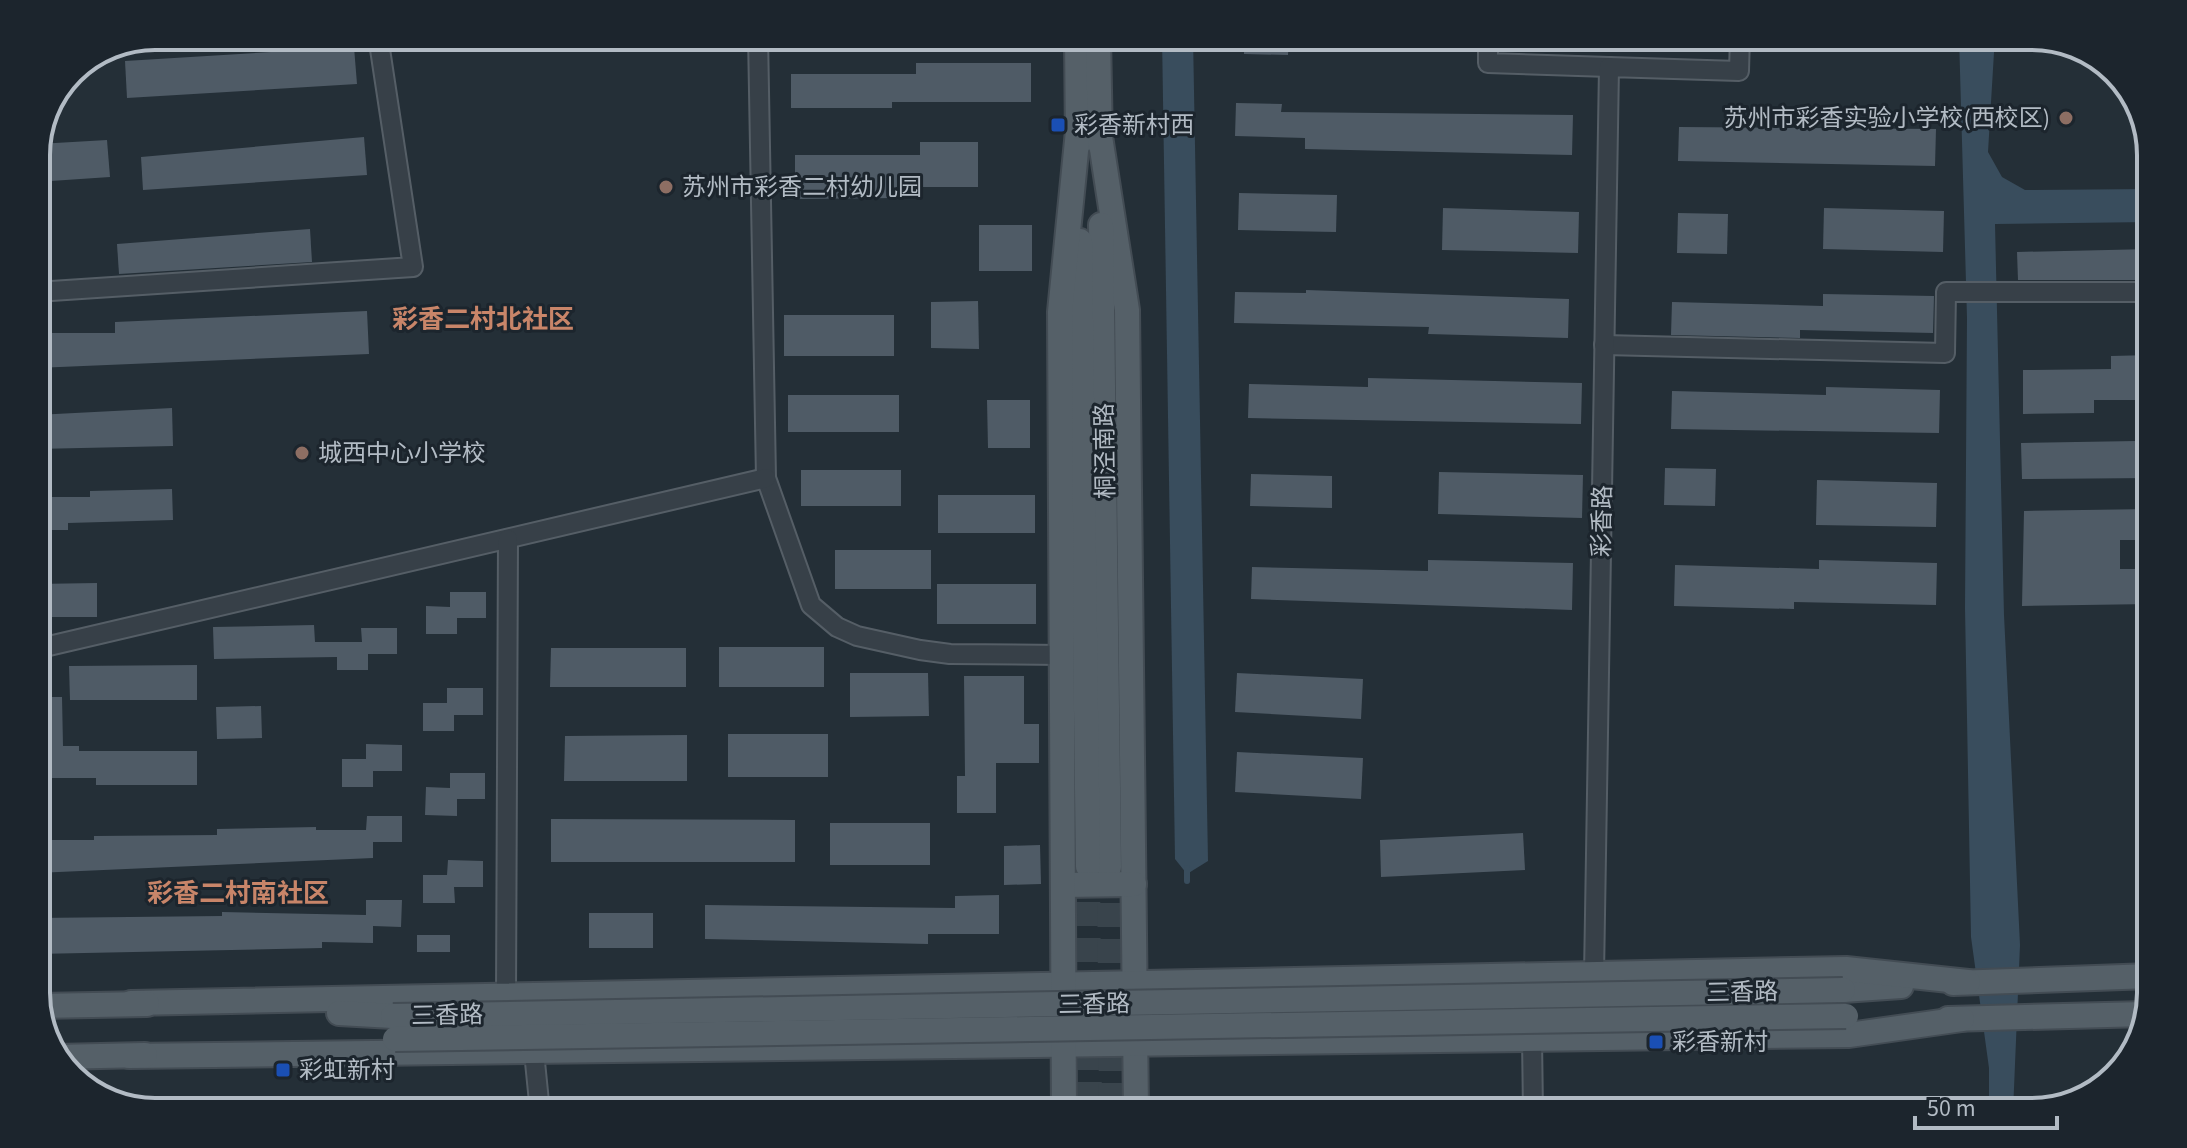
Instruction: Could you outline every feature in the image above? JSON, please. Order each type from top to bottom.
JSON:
[{"type":"main road","name":"桐泾南路","points":[[1079,50],[1089,130]]},
{"type":"main road","name":"桐泾南路","points":[[1097,50],[1089,130],[1098,866]]},
{"type":"main road","points":[[1064,1098],[1060,312],[1089,130]]},
{"type":"main road","points":[[1089,130],[1127,310],[1136,1098]]},
{"type":"main road","points":[[1063,885],[1134,884]]},
{"type":"main road","points":[[131,1003],[1846,969],[1970,982]]},
{"type":"main road","name":"三香路","points":[[72,1057],[129,1056],[394,1028],[1843,990],[2137,976]]},
{"type":"main road","name":"三香路","points":[[51,1006],[131,1003],[394,1028],[1846,1016],[1965,1019],[2135,1014]]},
{"type":"main road","points":[[129,1056],[1849,1035],[1965,1019]]},
{"type":"street","points":[[50,291],[413,267],[380,50]]},
{"type":"street","points":[[758,50],[766,478],[811,605],[837,627],[886,643],[950,654],[1062,655]]},
{"type":"street","points":[[1488,50],[1488,63],[1739,71],[1740,50]]},
{"type":"street","name":"彩香路","points":[[1594,975],[1609,67]]},
{"type":"street","points":[[1604,345],[1945,353],[1946,292],[2137,292]]},
{"type":"street","points":[[50,646],[766,478]]},
{"type":"street","points":[[506,996],[508,539]]},
{"type":"street","points":[[1532,1039],[1533,1098]]},
{"type":"street","points":[[534,1052],[539,1098]]},
{"type":"water","points":[[1162,50],[1193,50],[1208,861],[1187,874],[1175,859]]},
{"type":"water","points":[[1959,50],[1994,50],[1988,152],[2002,177],[2025,190],[2137,189],[2137,222],[1995,224],[2004,615],[2020,945],[2014,1098],[1989,1098],[1989,1068],[1971,937],[1965,608],[1967,318]]},
{"type":"building","points":[[354,50],[357,84],[127,98],[125,61]]},
{"type":"building","points":[[1244,50],[1288,50],[1288,55],[1244,54]]},
{"type":"building","points":[[916,63],[1031,63],[1031,102],[892,102],[892,108],[791,108],[791,74],[916,74]]},
{"type":"building","points":[[1236,103],[1282,104],[1281,112],[1573,115],[1572,155],[1305,149],[1305,138],[1235,136]]},
{"type":"building","points":[[1679,127],[1936,129],[1935,166],[1678,161]]},
{"type":"building","points":[[364,137],[367,175],[143,190],[141,157]]},
{"type":"building","points":[[107,140],[110,177],[50,181],[51,143]]},
{"type":"building","points":[[920,142],[978,142],[978,187],[896,187],[896,198],[795,199],[795,155],[920,155]]},
{"type":"building","points":[[1239,193],[1337,195],[1336,232],[1238,230]]},
{"type":"building","points":[[1443,208],[1579,212],[1578,253],[1442,250]]},
{"type":"building","points":[[1824,208],[1944,211],[1943,252],[1823,249]]},
{"type":"building","points":[[1678,213],[1728,214],[1727,254],[1677,253]]},
{"type":"building","points":[[979,225],[1032,225],[1032,271],[979,271]]},
{"type":"building","points":[[310,229],[312,262],[119,274],[117,244]]},
{"type":"building","points":[[2137,249],[2137,280],[2018,280],[2017,252]]},
{"type":"building","points":[[1306,290],[1569,299],[1568,338],[1428,334],[1429,327],[1234,323],[1235,292],[1306,293]]},
{"type":"building","points":[[1823,294],[1934,296],[1933,333],[1800,330],[1800,338],[1671,335],[1672,302],[1823,306]]},
{"type":"building","points":[[978,301],[979,349],[931,348],[931,302]]},
{"type":"building","points":[[367,311],[369,354],[50,367],[50,333],[115,333],[115,322]]},
{"type":"building","points":[[784,315],[894,315],[894,356],[784,356]]},
{"type":"building","points":[[2137,355],[2137,478],[2022,479],[2021,443],[2136,441],[2136,400],[2094,400],[2094,413],[2023,414],[2023,370],[2111,369],[2111,356]]},
{"type":"building","points":[[1368,378],[1582,383],[1581,424],[1248,418],[1249,384],[1368,387]]},
{"type":"building","points":[[1826,387],[1940,390],[1939,433],[1671,429],[1672,391],[1826,395]]},
{"type":"building","points":[[788,395],[899,395],[899,432],[788,432]]},
{"type":"building","points":[[987,400],[1030,400],[1030,448],[988,448]]},
{"type":"building","points":[[172,408],[173,446],[50,449],[50,414]]},
{"type":"building","points":[[1665,468],[1716,469],[1715,506],[1664,505]]},
{"type":"building","points":[[801,470],[901,470],[901,506],[801,506]]},
{"type":"building","points":[[1439,472],[1583,475],[1582,518],[1438,514]]},
{"type":"building","points":[[1251,474],[1332,476],[1332,508],[1250,506]]},
{"type":"building","points":[[1817,480],[1937,483],[1936,527],[1816,525]]},
{"type":"building","points":[[172,489],[173,520],[68,523],[68,530],[50,530],[50,497],[90,497],[90,491]]},
{"type":"building","points":[[938,495],[1035,495],[1035,533],[938,533]]},
{"type":"building","points":[[2137,509],[2137,540],[2120,540],[2120,569],[2137,569],[2137,604],[2022,606],[2024,511]]},
{"type":"building","points":[[835,550],[931,550],[931,589],[835,589]]},
{"type":"building","points":[[1428,560],[1573,563],[1572,610],[1251,599],[1252,567],[1428,571]]},
{"type":"building","points":[[1819,560],[1937,563],[1936,605],[1794,602],[1794,609],[1674,606],[1675,565],[1819,569]]},
{"type":"building","points":[[97,583],[97,617],[50,617],[50,584]]},
{"type":"building","points":[[937,584],[1036,584],[1036,624],[937,624]]},
{"type":"building","points":[[450,592],[486,592],[486,618],[457,618],[457,634],[426,634],[426,606],[450,607]]},
{"type":"building","points":[[314,625],[315,642],[362,642],[361,628],[397,628],[397,654],[368,654],[368,670],[337,670],[337,657],[214,659],[213,627]]},
{"type":"building","points":[[719,647],[824,647],[824,687],[719,687]]},
{"type":"building","points":[[551,648],[686,648],[686,687],[550,687]]},
{"type":"building","points":[[197,665],[197,700],[70,700],[69,666]]},
{"type":"building","points":[[850,673],[928,673],[929,716],[850,717]]},
{"type":"building","points":[[1237,673],[1363,679],[1361,719],[1235,712]]},
{"type":"building","points":[[964,676],[1024,676],[1024,724],[1039,724],[1039,763],[996,763],[996,813],[957,813],[957,776],[965,776]]},
{"type":"building","points":[[447,688],[483,688],[483,715],[454,715],[454,731],[423,731],[423,703],[447,703]]},
{"type":"building","points":[[50,697],[62,697],[63,746],[79,746],[79,751],[197,751],[197,785],[96,785],[96,778],[50,778]]},
{"type":"building","points":[[261,706],[262,738],[217,739],[216,707]]},
{"type":"building","points":[[728,734],[828,734],[828,777],[728,777]]},
{"type":"building","points":[[687,735],[687,781],[564,781],[565,736]]},
{"type":"building","points":[[366,744],[402,745],[402,771],[373,771],[373,787],[342,787],[342,759],[366,759]]},
{"type":"building","points":[[1237,752],[1363,758],[1361,799],[1235,792]]},
{"type":"building","points":[[450,773],[485,773],[485,799],[457,799],[457,816],[425,815],[426,787],[450,788]]},
{"type":"building","points":[[367,816],[402,816],[402,842],[373,842],[373,858],[50,872],[50,840],[94,840],[94,836],[217,835],[217,829],[316,827],[316,830],[366,830]]},
{"type":"building","points":[[551,819],[795,820],[795,862],[551,862]]},
{"type":"building","points":[[830,823],[930,823],[930,865],[830,865]]},
{"type":"building","points":[[1523,833],[1525,870],[1381,877],[1380,840]]},
{"type":"building","points":[[1040,845],[1041,884],[1004,885],[1004,846]]},
{"type":"building","points":[[448,860],[483,861],[483,887],[454,887],[455,903],[423,903],[423,875],[447,875]]},
{"type":"building","points":[[999,895],[999,934],[928,934],[928,944],[705,939],[705,905],[955,908],[955,896]]},
{"type":"building","points":[[366,900],[402,900],[401,927],[373,926],[373,943],[322,942],[322,948],[50,954],[50,918],[222,916],[222,912],[366,915]]},
{"type":"building","points":[[589,913],[653,913],[653,948],[589,948]]},
{"type":"building","points":[[417,935],[450,935],[450,952],[417,952]]},
{"type":"waterway","points":[[1187,868],[1187,881]]},
{"type":"tunnel","points":[[1088,866],[1090,1098]]},
{"type":"tunnel","points":[[1109,867],[1111,1098]]},
{"type":"place","name":"苏州市彩香实验小学校(西校区)","points":[[2066,118]]},
{"type":"place","name":"彩香新村西","points":[[1058,125]]},
{"type":"place","name":"苏州市彩香二村幼儿园","points":[[666,187]]},
{"type":"place","name":"城西中心小学校","points":[[302,453]]},
{"type":"place","name":"彩香新村","points":[[1656,1042]]},
{"type":"place","name":"彩虹新村","points":[[283,1070]]},
{"type":"district","name":"彩香二村北社区","points":[[483,319]]},
{"type":"district","name":"彩香二村南社区","points":[[238,893]]}]
